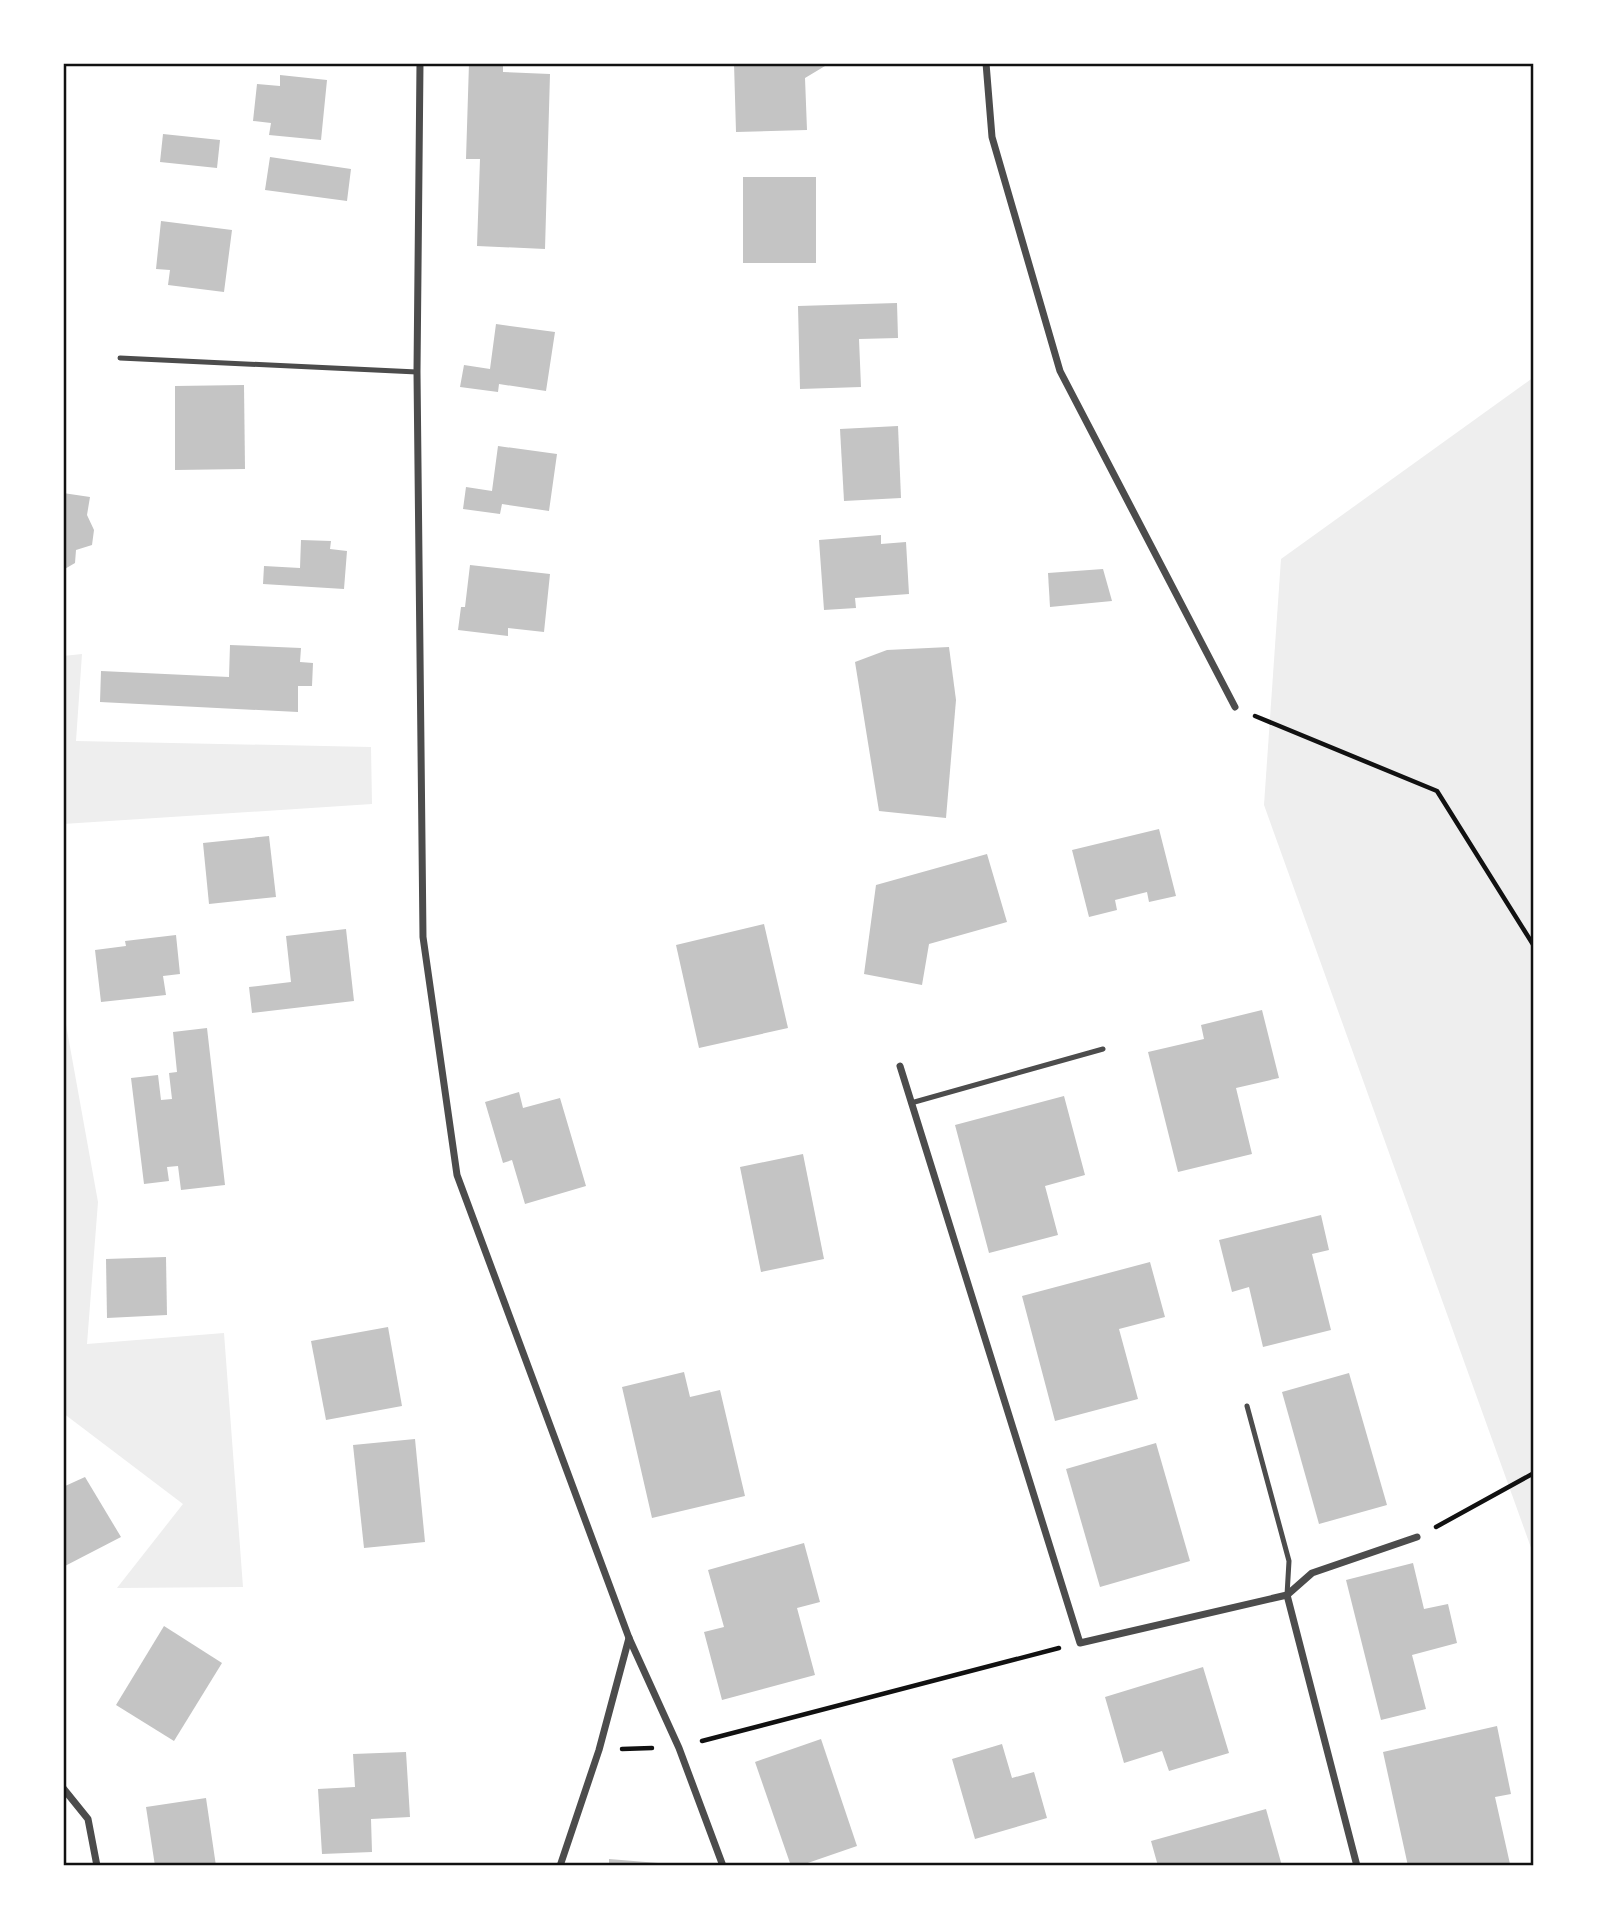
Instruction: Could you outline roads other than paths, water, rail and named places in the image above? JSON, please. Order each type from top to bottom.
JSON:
[{"type":"street","points":[[420,63],[417,372],[423,937],[457,1175],[629,1638],[679,1748],[723,1866]]},
{"type":"street","points":[[986,63],[992,137],[1060,371],[1235,707]]},
{"type":"street","points":[[900,1066],[1080,1643],[1287,1595],[1312,1573],[1416,1537]]},
{"type":"street","points":[[1287,1595],[1357,1866]]},
{"type":"street","points":[[560,1866],[599,1750],[629,1638]]},
{"type":"street","points":[[63,1788],[88,1819],[97,1866]]},
{"type":"lane","points":[[120,358],[417,372]]},
{"type":"lane","points":[[911,1103],[1103,1049]]},
{"type":"lane","points":[[1247,1406],[1289,1561],[1287,1595]]}]
